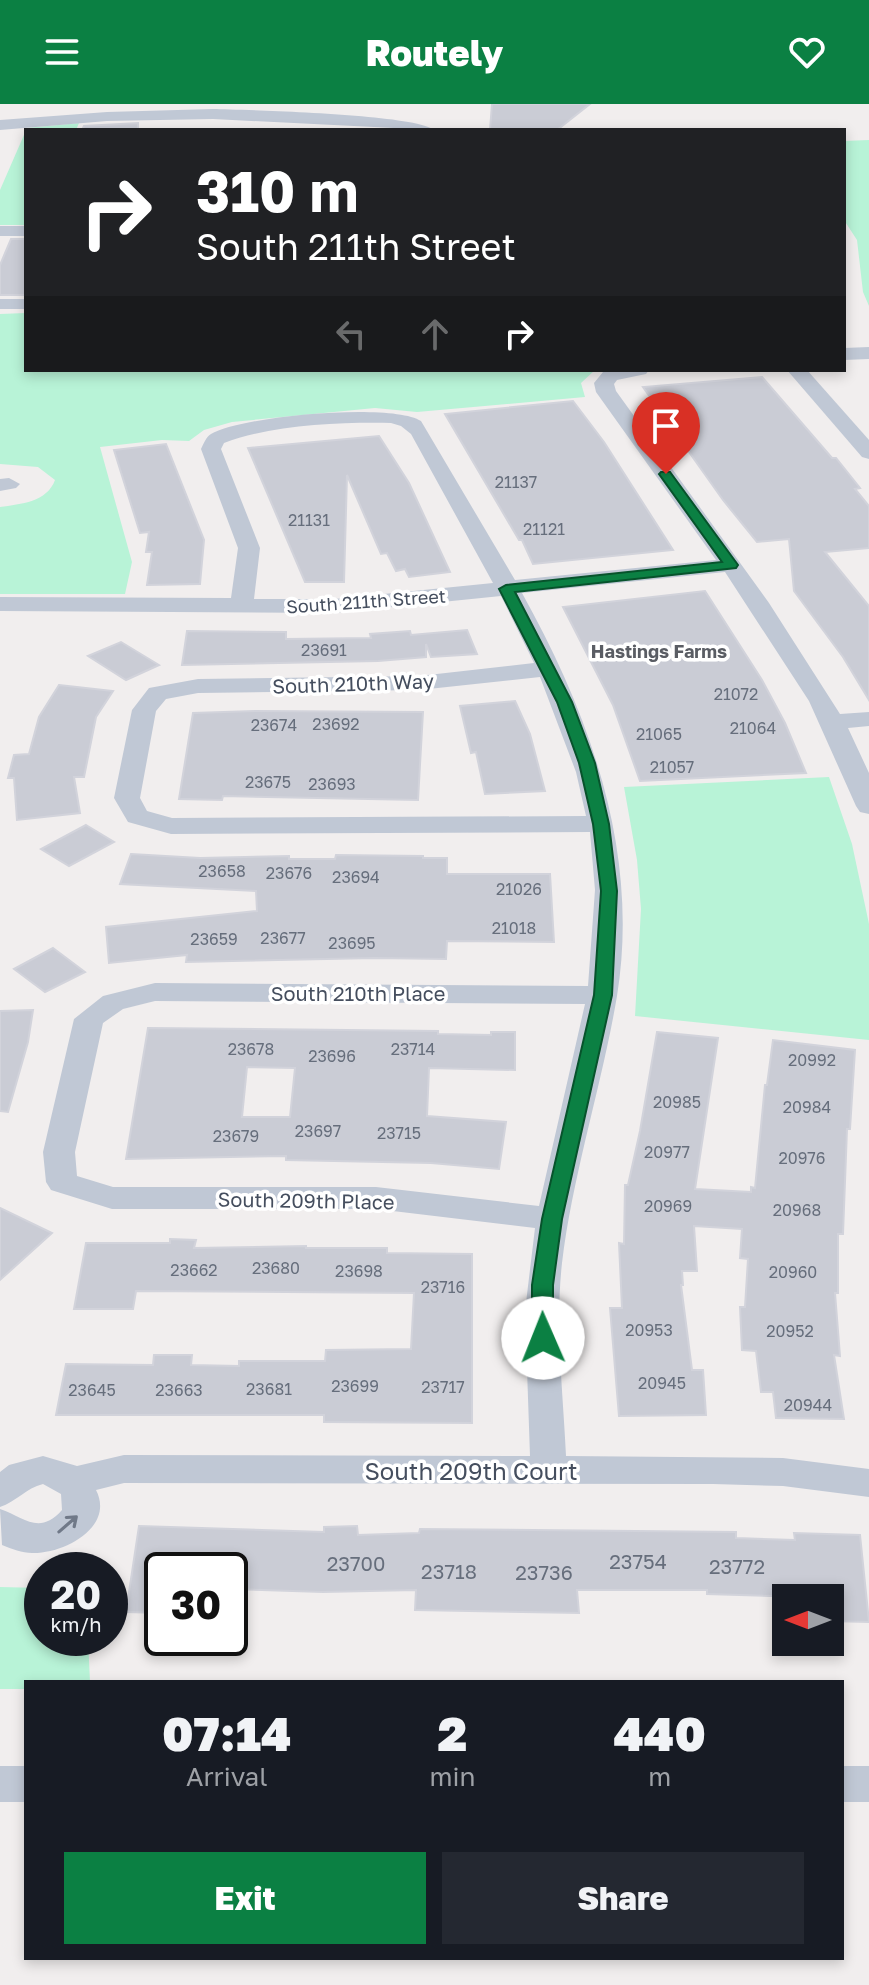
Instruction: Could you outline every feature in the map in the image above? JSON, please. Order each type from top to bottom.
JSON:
[{"type":"street","points":[[345,119],[362,104]]},
{"type":"street","points":[[234,128],[238,112]]},
{"type":"street","points":[[0,125],[112,115],[238,112],[345,119],[411,128]]},
{"type":"street","points":[[0,231],[24,231]]},
{"type":"street","points":[[0,304],[24,304]]},
{"type":"street","points":[[846,354],[869,353]]},
{"type":"street","points":[[629,372],[610,376],[604,383],[606,392],[731,565],[834,722],[853,761],[869,806]]},
{"type":"street","points":[[799,372],[869,453]]},
{"type":"street","points":[[241,607],[249,548],[211,449],[216,439],[237,431],[268,427],[377,416],[402,419],[416,426],[506,589],[565,702],[587,763],[601,824],[609,891],[603,995],[552,1219],[541,1312],[549,1470]]},
{"type":"street","name":"South 211th Street","points":[[0,604],[241,607],[370,604],[731,565]]},
{"type":"street","name":"South 210th Way","points":[[548,669],[419,683],[198,686],[158,693],[144,710],[127,798],[137,816],[171,826],[601,824]]},
{"type":"street","points":[[834,722],[869,719]]},
{"type":"street","name":"South 210th Place","points":[[62,1182],[59,1152],[89,1019],[113,1002],[155,992],[603,995]]},
{"type":"street","name":"South 209th Place","points":[[62,1182],[112,1198],[376,1198],[552,1219]]},
{"type":"street","name":"South 209th Court","points":[[0,1493],[22,1476],[35,1472],[63,1474],[74,1481],[124,1469],[783,1472],[869,1483]]},
{"type":"street","points":[[0,1524],[21,1538],[50,1537],[63,1531],[81,1512],[81,1490],[74,1481]]},
{"type":"street","points":[[0,1784],[24,1784]]},
{"type":"street","points":[[844,1784],[869,1784]]},
{"type":"green space","points":[[79,123],[77,128],[27,128]]},
{"type":"green space","points":[[24,135],[24,225],[0,225],[0,190]]},
{"type":"green space","points":[[869,140],[869,306],[863,292],[857,240],[846,223],[846,141]]},
{"type":"green space","points":[[24,313],[24,372],[593,372],[581,383],[585,397],[417,412],[375,408],[232,422],[204,430],[189,441],[162,440],[100,447],[132,562],[125,594],[0,594],[0,507],[40,497],[55,480],[38,467],[0,464],[0,314]]},
{"type":"green space","points":[[829,777],[852,844],[869,924],[869,1040],[635,1016],[641,909],[637,860],[624,787]]},
{"type":"green space","points":[[0,1587],[24,1588],[24,1656],[89,1656],[90,1680],[24,1680],[24,1689],[0,1689]]},
{"type":"building","points":[[492,104],[590,104],[560,128],[490,128]]},
{"type":"building","points":[[138,123],[138,128],[84,126]]},
{"type":"building","points":[[11,239],[24,239],[24,295],[0,295],[0,265]]},
{"type":"building","points":[[762,377],[832,458],[836,458],[860,488],[855,489],[869,506],[869,548],[825,552],[869,606],[869,700],[843,657],[794,591],[789,539],[757,542],[723,500],[643,387]]},
{"type":"building","points":[[573,401],[604,442],[673,550],[533,564],[522,540],[519,540],[445,414]]},
{"type":"building","points":[[379,436],[409,483],[450,572],[409,577],[405,569],[396,571],[387,553],[381,554],[347,475],[344,582],[305,582],[248,448]]},
{"type":"building","points":[[166,444],[204,540],[200,584],[147,585],[152,552],[146,552],[149,532],[140,533],[114,450]]},
{"type":"building","points":[[705,591],[762,680],[785,723],[806,773],[640,781],[613,705],[563,607]]},
{"type":"building","points":[[467,630],[477,654],[431,657],[426,644],[426,657],[378,661],[182,665],[187,631],[286,632],[286,639],[371,638],[370,634],[410,631],[411,635]]},
{"type":"building","points":[[121,642],[159,665],[126,680],[88,656]]},
{"type":"building","points":[[59,685],[113,691],[96,717],[84,777],[74,777],[80,813],[17,820],[14,778],[8,778],[14,755],[29,754],[39,717]]},
{"type":"building","points":[[515,701],[530,734],[545,791],[485,794],[476,752],[471,753],[460,706]]},
{"type":"building","points":[[423,712],[418,800],[223,796],[222,800],[179,799],[193,713]]},
{"type":"building","points":[[86,825],[114,842],[69,866],[41,849]]},
{"type":"building","points":[[131,854],[200,858],[289,856],[289,859],[335,859],[336,855],[423,856],[447,858],[447,874],[550,874],[554,942],[447,941],[446,959],[186,962],[187,955],[109,963],[106,927],[257,911],[256,891],[120,884]]},
{"type":"building","points":[[53,948],[85,972],[45,992],[14,969]]},
{"type":"building","points":[[33,1010],[28,1042],[8,1112],[0,1111],[0,1011]]},
{"type":"building","points":[[148,1028],[438,1031],[438,1034],[491,1035],[491,1032],[515,1032],[515,1070],[429,1068],[427,1116],[506,1122],[499,1169],[431,1163],[286,1160],[286,1156],[126,1159]],"holes":[[[247,1067],[295,1068],[290,1117],[242,1117]]]},
{"type":"building","points":[[657,1032],[718,1038],[695,1189],[751,1192],[751,1187],[755,1188],[765,1085],[773,1040],[855,1050],[850,1129],[847,1129],[843,1234],[838,1234],[838,1293],[835,1293],[840,1356],[834,1355],[844,1419],[776,1418],[773,1392],[761,1392],[756,1351],[742,1350],[740,1307],[745,1307],[748,1259],[740,1258],[742,1229],[694,1226],[697,1271],[682,1271],[681,1285],[692,1370],[703,1370],[706,1415],[619,1416],[610,1308],[622,1308],[619,1243],[624,1244],[625,1185],[628,1185],[640,1131]]},
{"type":"building","points":[[0,1208],[52,1233],[0,1280]]},
{"type":"building","points":[[170,1239],[196,1240],[194,1248],[306,1246],[387,1248],[387,1253],[472,1254],[472,1423],[324,1422],[324,1415],[56,1415],[66,1364],[153,1365],[154,1355],[192,1355],[191,1365],[239,1366],[239,1361],[325,1361],[326,1350],[411,1349],[414,1293],[136,1291],[133,1309],[74,1309],[86,1243],[170,1243]]},
{"type":"building","points":[[139,1526],[324,1532],[324,1527],[357,1526],[358,1535],[419,1533],[420,1529],[736,1532],[736,1538],[795,1540],[794,1533],[860,1535],[869,1622],[844,1621],[844,1584],[772,1584],[772,1596],[707,1594],[707,1590],[577,1590],[579,1613],[415,1610],[416,1590],[248,1590],[248,1552],[144,1552],[144,1612],[128,1612]]},
{"type":"district","name":"Hastings Farms","points":[[659,651]]},
{"type":"route","points":[[543,1338],[542,1285],[552,1219],[603,995],[609,891],[601,824],[587,763],[565,702],[506,589],[731,565],[666,474]]}]
